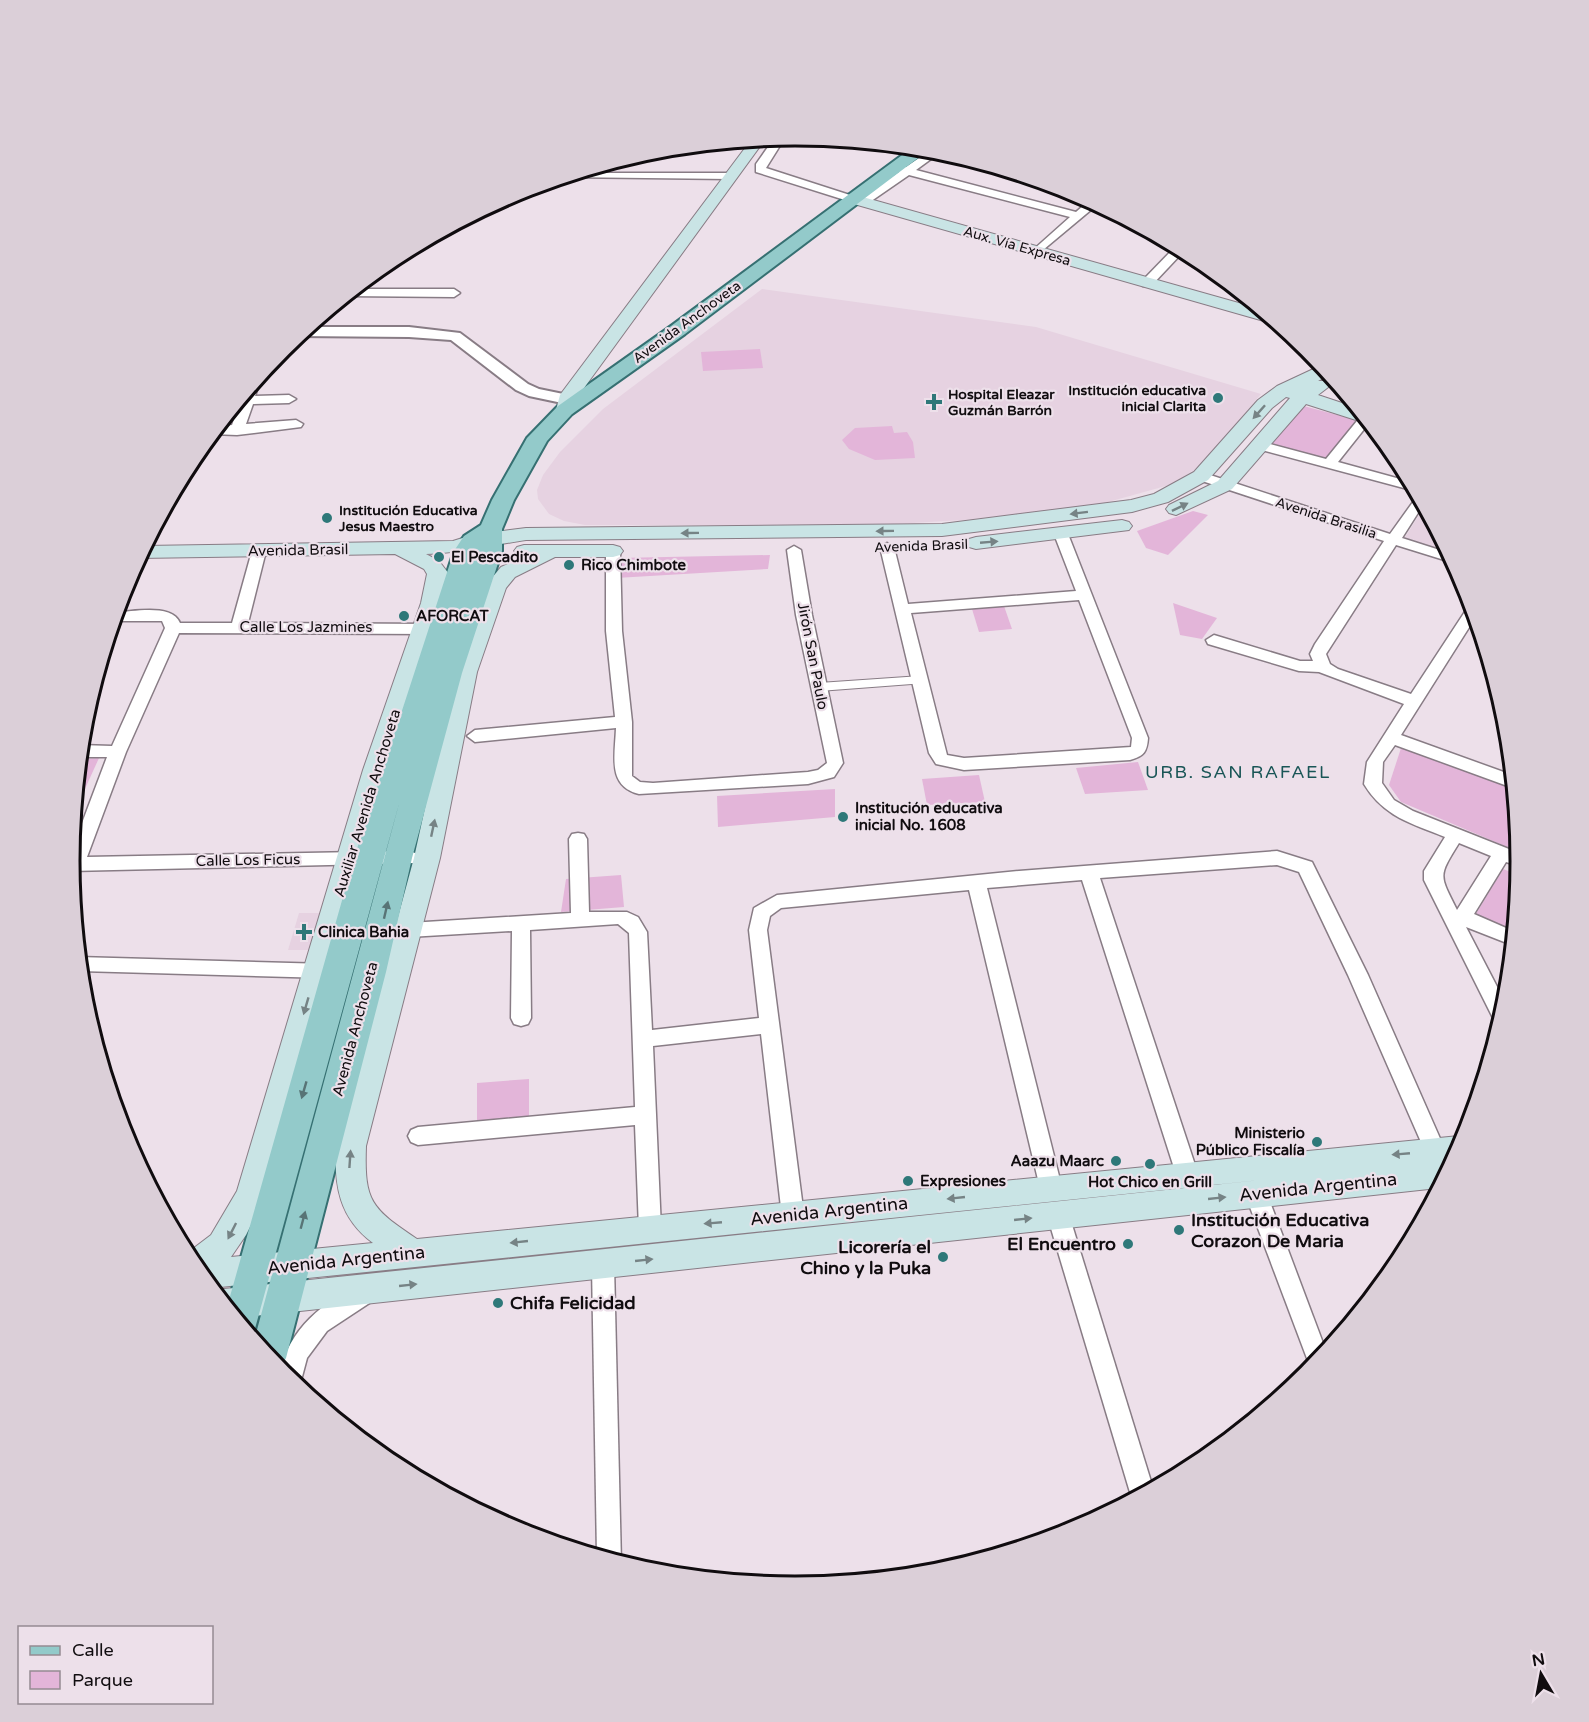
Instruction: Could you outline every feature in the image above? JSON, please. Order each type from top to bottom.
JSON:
[{"type":"main road","points":[[566,404],[752,148]]},
{"type":"main road","name":"Avenida Anchoveta","points":[[241,1300],[327,971],[359,858],[431,628],[538,438],[566,404],[678,330],[902,170],[914,157]]},
{"type":"main road","name":"Aux. Vía Expresa","points":[[858,200],[1253,312]]},
{"type":"main road","name":"Avenida Brasil","points":[[150,552],[400,549],[564,533],[942,530],[1165,514],[1225,484],[1259,445],[1293,394],[1318,375]]},
{"type":"main road","name":"Avenida Brasil","points":[[478,543],[553,551],[794,550],[960,545],[1061,534],[1117,517],[1161,498],[1201,476],[1265,404],[1325,382]]},
{"type":"main road","points":[[1293,394],[1351,413]]},
{"type":"main road","name":"Avenida Anchoveta","points":[[271,1347],[371,972],[412,858],[478,543]]},
{"type":"main road","points":[[400,549],[432,564],[438,573],[431,628]]},
{"type":"main road","points":[[412,1253],[366,1219],[353,1200],[348,1179],[351,1146],[409,930],[412,858],[485,612],[496,586],[508,572],[553,551]]},
{"type":"main road","points":[[202,1261],[214,1254],[226,1242],[252,1193],[327,971]]},
{"type":"main road","name":"Avenida Argentina","points":[[221,1288],[241,1300],[283,1299],[603,1264],[920,1216],[1054,1202],[1256,1194],[1354,1171],[1444,1158]]},
{"type":"main road","name":"Avenida Argentina","points":[[1054,1202],[1187,1174],[1354,1171]]},
{"type":"main road","name":"Avenida Argentina","points":[[241,1300],[291,1266],[793,1216],[920,1216]]},
{"type":"street","name":"Aux. Vía Expresa","points":[[774,147],[759,167],[765,172],[858,200]]},
{"type":"street","points":[[902,170],[923,158]]},
{"type":"street","points":[[902,170],[1079,216]]},
{"type":"street","points":[[590,176],[730,176]]},
{"type":"street","points":[[1037,252],[1087,209]]},
{"type":"street","points":[[1147,283],[1173,255]]},
{"type":"street","points":[[360,293],[454,293]]},
{"type":"street","points":[[313,332],[409,332],[455,336],[522,387],[566,404]]},
{"type":"street","points":[[237,431],[249,400],[289,399]]},
{"type":"street","points":[[1329,464],[1360,423]]},
{"type":"street","points":[[223,431],[296,424]]},
{"type":"street","points":[[1259,445],[1402,484]]},
{"type":"street","name":"Avenida Brasilia","points":[[1201,476],[1441,555]]},
{"type":"street","points":[[1323,667],[1318,654],[1323,644],[1416,506]]},
{"type":"street","points":[[887,547],[937,753],[942,760],[951,764],[1120,755],[1139,750],[1140,738],[1061,534]]},
{"type":"street","name":"Jirón San Paulo","points":[[624,722],[623,776],[627,784],[637,789],[823,776],[835,763],[794,550]]},
{"type":"street","points":[[239,627],[259,551]]},
{"type":"street","points":[[476,736],[624,722],[614,631],[613,551]]},
{"type":"street","points":[[902,609],[1084,595]]},
{"type":"street","points":[[80,844],[173,628],[171,620],[165,616],[123,616]]},
{"type":"street","points":[[1467,619],[1375,762],[1373,784],[1388,804],[1455,835],[1510,856]]},
{"type":"street","name":"Calle Los Jazmines","points":[[173,628],[431,628]]},
{"type":"street","points":[[1214,640],[1282,662],[1323,667],[1348,681],[1414,701]]},
{"type":"street","points":[[819,687],[921,680]]},
{"type":"street","points":[[1391,737],[1504,779]]},
{"type":"street","points":[[89,751],[118,752]]},
{"type":"street","points":[[1455,835],[1433,871],[1433,880],[1460,922],[1496,1002]]},
{"type":"street","points":[[578,839],[580,918]]},
{"type":"street","points":[[1460,922],[1502,853]]},
{"type":"street","name":"Calle Los Ficus","points":[[80,864],[412,858]]},
{"type":"street","points":[[793,1216],[758,930],[761,913],[777,902],[1089,873],[1277,858],[1306,867],[1446,1155]]},
{"type":"street","points":[[1089,873],[1187,1174]]},
{"type":"street","points":[[977,884],[1054,1202],[1140,1487]]},
{"type":"street","points":[[409,930],[580,918],[620,917],[631,922],[638,932],[650,1229]]},
{"type":"street","points":[[521,922],[521,1018]]},
{"type":"street","points":[[1460,922],[1505,936]]},
{"type":"street","points":[[88,964],[327,971]]},
{"type":"street","points":[[641,1040],[770,1024]]},
{"type":"street","points":[[418,1136],[647,1115]]},
{"type":"street","points":[[1256,1194],[1314,1351]]},
{"type":"street","points":[[603,1264],[610,1552]]},
{"type":"street","points":[[292,1370],[296,1353],[319,1323],[372,1289]]},
{"type":"shaded area","name":"Hospital Eleazar Guzmán Barrón","points":[[762,289],[1036,327],[1261,394],[1203,464],[1173,484],[1101,504],[965,520],[875,525],[585,525],[564,521],[549,514],[538,499],[537,490],[543,475],[560,452],[603,409]]},
{"type":"shaded area","points":[[1420,514],[1438,550],[1404,539]]},
{"type":"shaded area","name":"Clinica Bahia","points":[[299,913],[320,913],[309,950],[288,950]]},
{"type":"green space","points":[[760,349],[763,368],[703,371],[701,352]]},
{"type":"green space","points":[[1300,405],[1356,420],[1325,462],[1265,444]]},
{"type":"green space","points":[[892,426],[894,433],[907,432],[913,442],[915,458],[875,460],[849,449],[842,440],[855,428]]},
{"type":"green space","points":[[1193,511],[1208,515],[1168,555],[1146,548],[1137,531]]},
{"type":"green space","points":[[770,555],[768,569],[616,578],[617,558]]},
{"type":"green space","points":[[1173,603],[1217,618],[1202,639],[1180,635]]},
{"type":"green space","points":[[1004,606],[1012,629],[979,632],[972,609]]},
{"type":"green space","points":[[1402,745],[1505,784],[1509,848],[1401,802],[1389,785]]},
{"type":"green space","points":[[99,758],[83,792],[86,768],[87,759]]},
{"type":"green space","points":[[1138,762],[1148,790],[1085,794],[1076,768]]},
{"type":"green space","points":[[979,775],[985,802],[927,805],[922,779]]},
{"type":"green space","points":[[835,789],[835,817],[718,827],[717,796]]},
{"type":"green space","points":[[1503,869],[1510,871],[1505,938],[1471,922]]},
{"type":"green space","points":[[621,875],[624,907],[561,912],[566,879]]},
{"type":"green space","points":[[529,1079],[529,1131],[477,1136],[477,1083]]},
{"type":"place","name":"Institución educativa inicial Clarita","points":[[1218,398]]},
{"type":"place","name":"Hospital Eleazar Guzmán Barrón","points":[[934,402]]},
{"type":"place","name":"Institución Educativa Jesus Maestro","points":[[327,518]]},
{"type":"place","name":"El Pescadito","points":[[439,557]]},
{"type":"place","name":"Rico Chimbote","points":[[569,565]]},
{"type":"place","name":"AFORCAT","points":[[404,616]]},
{"type":"place","name":"Institución educativa inicial No. 1608","points":[[843,817]]},
{"type":"place","name":"Clinica Bahia","points":[[304,932]]},
{"type":"place","name":"Ministerio Público Fiscalía","points":[[1317,1142]]},
{"type":"place","name":"Aaazu Maarc","points":[[1116,1161]]},
{"type":"place","name":"Hot Chico en Grill","points":[[1150,1164]]},
{"type":"place","name":"Expresiones","points":[[908,1181]]},
{"type":"place","name":"Institución Educativa Corazon De Maria","points":[[1179,1230]]},
{"type":"place","name":"El Encuentro","points":[[1128,1244]]},
{"type":"place","name":"Licorería el Chino y la Puka","points":[[943,1257]]},
{"type":"place","name":"Chifa Felicidad","points":[[498,1303]]},
{"type":"district","name":"URB. SAN RAFAEL","points":[[1238,772]]}]
